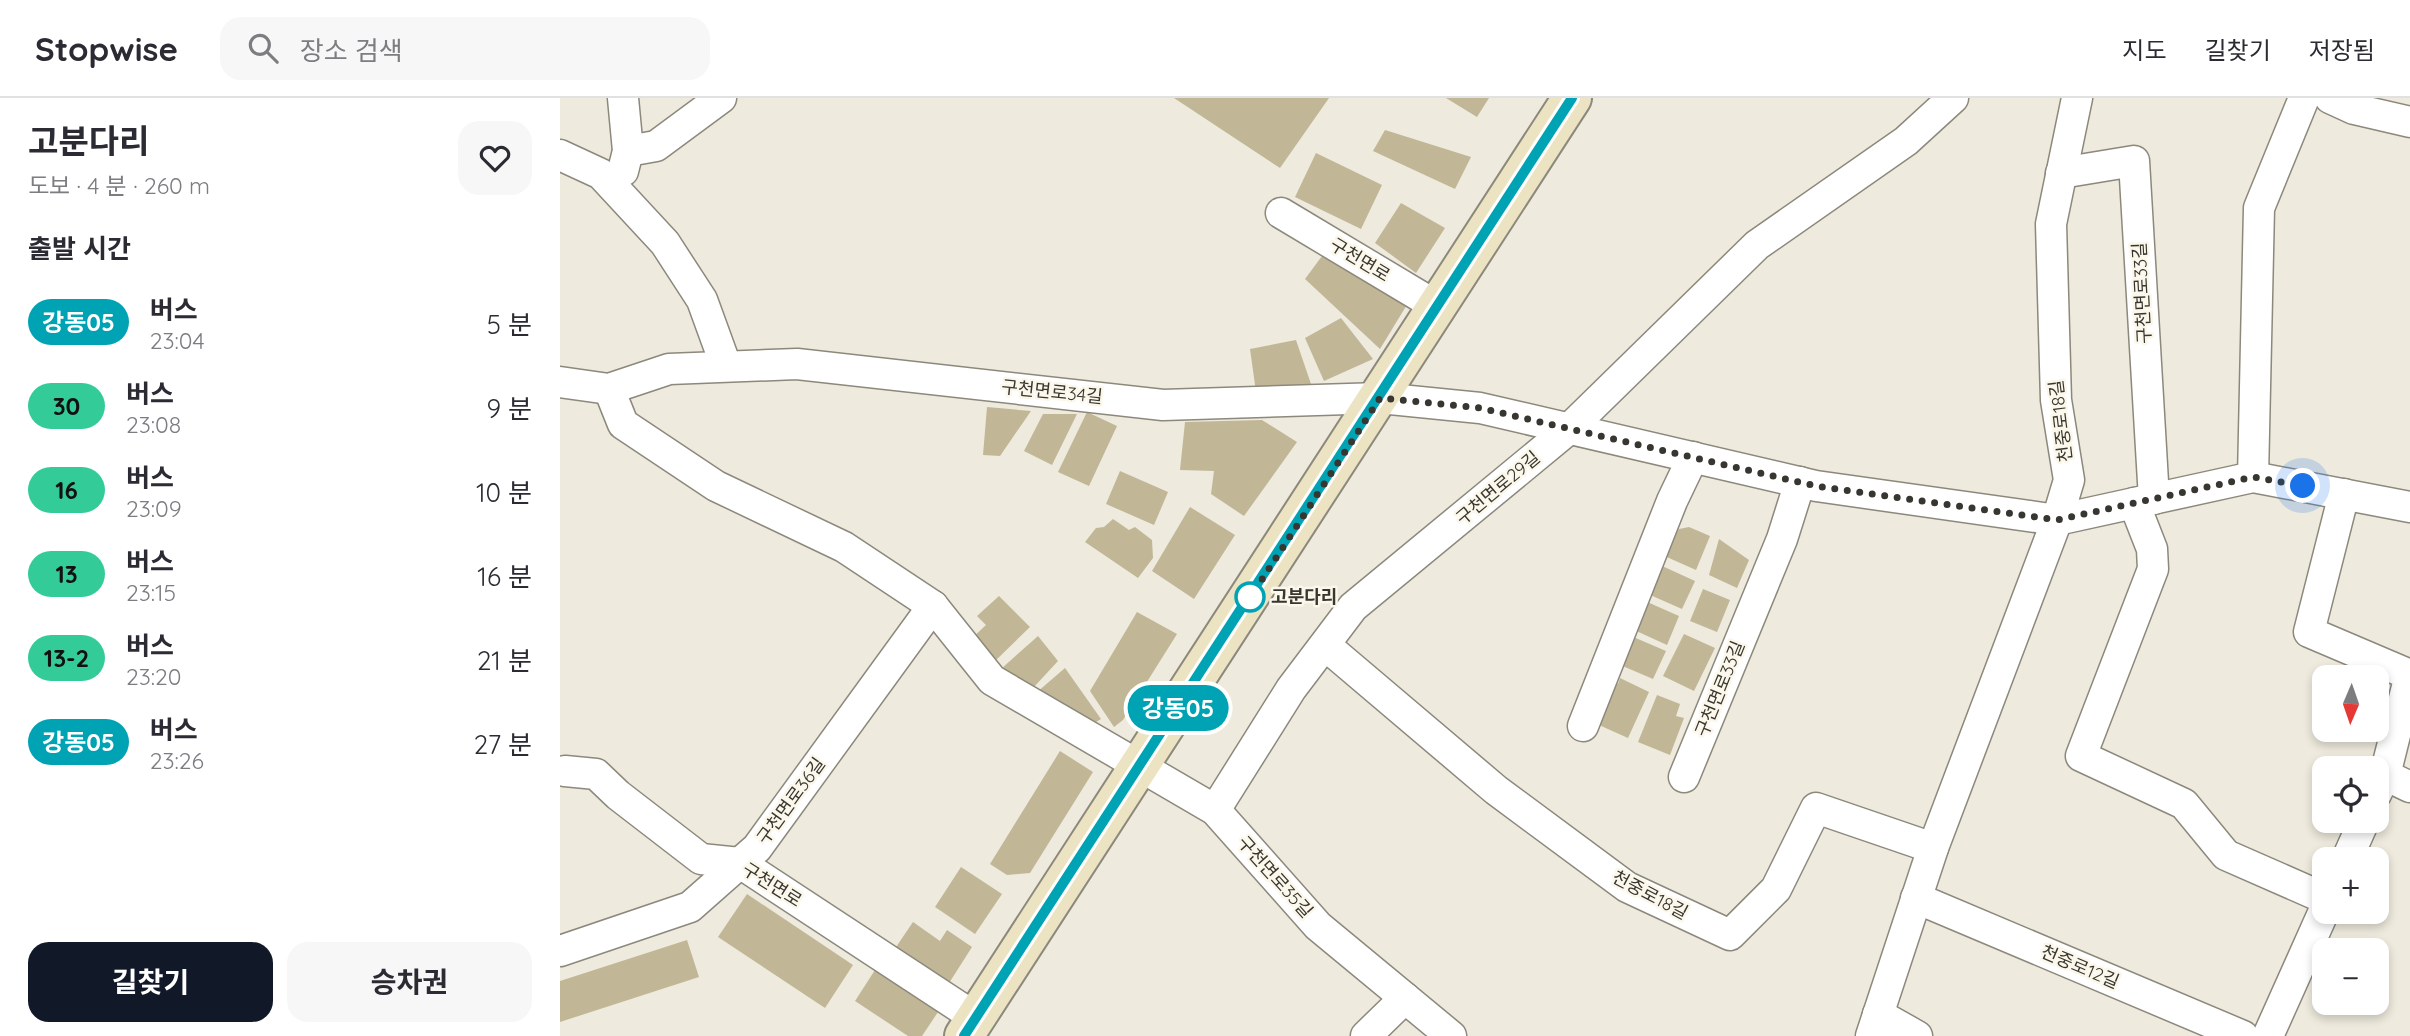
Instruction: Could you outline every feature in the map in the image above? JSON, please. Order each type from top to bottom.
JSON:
[{"type":"main road","name":"구천면로","points":[[970,1027],[1572,98]]},
{"type":"street","points":[[617,191],[628,150],[622,98]]},
{"type":"street","points":[[628,150],[656,146],[721,98]]},
{"type":"street","name":"구천면로29길","points":[[1215,810],[1291,689],[1353,607],[1570,428],[1757,245],[1906,141],[1953,98]]},
{"type":"street","name":"천중로18길","points":[[1917,1036],[1875,1025],[1933,848],[2057,520],[2068,480],[2056,400],[2051,224],[2077,98]]},
{"type":"street","points":[[2253,477],[2259,208],[2304,98]]},
{"type":"street","points":[[2330,98],[2354,109],[2410,122]]},
{"type":"street","points":[[560,155],[601,174],[665,243],[702,300],[726,366]]},
{"type":"street","name":"구천면로33길","points":[[2061,173],[2134,161],[2144,501],[2153,569],[2081,756],[2184,804],[2226,855],[2312,893]]},
{"type":"street","name":"구천면로","points":[[1281,213],[1438,307]]},
{"type":"street","name":"구천면로34길","points":[[560,382],[609,389],[669,369],[797,363],[1163,405],[1380,398]]},
{"type":"street","points":[[609,389],[623,424],[716,486],[844,547],[933,606],[992,680],[1140,766]]},
{"type":"street","points":[[1380,398],[1480,408],[1800,482],[2057,520],[2253,477],[2410,507]]},
{"type":"street","points":[[1583,726],[1672,501],[1693,457]]},
{"type":"street","name":"구천면로33길","points":[[1684,777],[1782,539],[1800,482]]},
{"type":"street","points":[[2344,494],[2309,632],[2410,675],[2390,785]]},
{"type":"street","name":"구천면로36길","points":[[560,951],[690,907],[757,848],[933,606]]},
{"type":"street","name":"천중로18길","points":[[1325,645],[1496,790],[1627,887],[1730,935],[1776,889],[1816,808],[1933,848]]},
{"type":"street","name":"구천면로35길","points":[[1140,766],[1215,810],[1318,926],[1451,1036]]},
{"type":"street","name":"구천면로","points":[[565,771],[596,774],[618,796],[701,859],[740,863],[970,1027]]},
{"type":"street","name":"천중로12길","points":[[1916,898],[2243,1036]]},
{"type":"street","points":[[2268,1036],[2318,924]]},
{"type":"street","points":[[1366,1036],[1405,998]]},
{"type":"building","points":[[1174,98],[1329,98],[1280,168]]},
{"type":"building","points":[[1446,98],[1489,98],[1477,117]]},
{"type":"building","points":[[1385,130],[1471,157],[1455,189],[1373,151]]},
{"type":"building","points":[[1316,153],[1382,185],[1361,229],[1295,197]]},
{"type":"building","points":[[1401,203],[1445,228],[1416,273],[1375,243]]},
{"type":"building","points":[[1325,252],[1408,303],[1380,349],[1305,279]]},
{"type":"building","points":[[1341,318],[1373,359],[1324,381],[1305,338]]},
{"type":"building","points":[[1296,340],[1311,384],[1256,392],[1250,349]]},
{"type":"building","points":[[987,407],[1031,411],[1000,456],[983,455]]},
{"type":"building","points":[[1087,412],[1117,426],[1089,486],[1058,472]]},
{"type":"building","points":[[1043,414],[1077,414],[1052,465],[1024,451]]},
{"type":"building","points":[[1262,420],[1297,442],[1244,516],[1211,494],[1214,471],[1180,470],[1185,422]]},
{"type":"building","points":[[1120,471],[1168,492],[1154,525],[1106,504]]},
{"type":"building","points":[[1190,507],[1235,535],[1194,599],[1152,571]]},
{"type":"building","points":[[1113,519],[1129,530],[1135,527],[1152,540],[1153,558],[1138,578],[1085,542],[1096,528],[1104,527]]},
{"type":"building","points":[[1689,527],[1710,536],[1696,570],[1660,554],[1667,538],[1674,537],[1679,529]]},
{"type":"building","points":[[1719,539],[1749,560],[1737,588],[1709,575]]},
{"type":"building","points":[[1660,565],[1695,581],[1682,609],[1648,594]]},
{"type":"building","points":[[1703,589],[1730,600],[1717,632],[1690,621]]},
{"type":"building","points":[[999,596],[1030,627],[993,663],[970,640],[986,625],[977,616]]},
{"type":"building","points":[[1645,601],[1679,616],[1667,645],[1632,629]]},
{"type":"building","points":[[1137,612],[1177,634],[1123,720],[1114,727],[1090,691]]},
{"type":"building","points":[[1684,634],[1715,648],[1694,691],[1663,676]]},
{"type":"building","points":[[1038,636],[1058,661],[1034,687],[1001,669]]},
{"type":"building","points":[[1631,636],[1666,651],[1653,679],[1618,664]]},
{"type":"building","points":[[1065,668],[1101,719],[1088,727],[1036,693]]},
{"type":"building","points":[[1620,678],[1649,692],[1628,738],[1590,721],[1609,680],[1618,684]]},
{"type":"building","points":[[1657,695],[1680,704],[1676,716],[1684,718],[1670,755],[1638,742]]},
{"type":"building","points":[[1060,751],[1093,772],[1030,873],[1007,875],[990,864]]},
{"type":"building","points":[[961,867],[1002,894],[975,934],[935,907]]},
{"type":"building","points":[[747,894],[853,965],[825,1008],[718,937]]},
{"type":"building","points":[[913,922],[940,941],[947,930],[972,947],[944,991],[890,956]]},
{"type":"building","points":[[687,940],[699,977],[560,1022],[560,981]]},
{"type":"building","points":[[875,970],[938,1012],[922,1036],[908,1036],[855,1001]]},
{"type":"bus line","name":"강동05","points":[[964,1036],[1352,442],[1572,98]]},
{"type":"place","name":"고분다리","points":[[1250,597]]},
{"type":"route","points":[[1250,597],[1246,604],[1380,398],[1480,408],[1816,486],[2057,520],[2253,477],[2303,486]]}]
